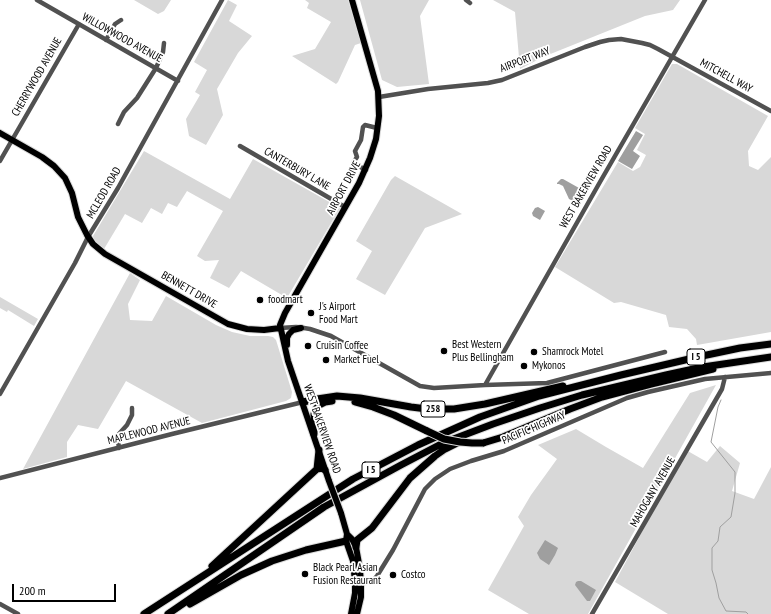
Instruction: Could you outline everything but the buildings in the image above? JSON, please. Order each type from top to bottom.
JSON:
[{"type":"highway","name":"I 5","points":[[144,614],[353,479],[418,445],[480,417],[539,396],[621,375],[710,354],[771,344]]},
{"type":"highway","name":"I 5","points":[[168,614],[324,507],[443,443],[493,424],[582,395],[703,367],[771,357]]},
{"type":"highway","points":[[303,402],[348,401],[361,403],[394,415],[444,438],[460,442],[484,443],[503,437],[602,397],[759,359]]},
{"type":"highway","name":"258","points":[[303,402],[336,396],[360,398],[427,409],[454,409],[485,404],[588,380],[621,375]]},
{"type":"highway","points":[[314,434],[314,414],[316,410],[325,402],[333,401]]},
{"type":"highway","points":[[356,547],[357,540],[372,528],[406,482],[420,468],[445,449],[493,424]]},
{"type":"highway","points":[[317,469],[319,450]]},
{"type":"highway","points":[[144,614],[212,566],[317,469],[322,468],[326,470]]},
{"type":"highway","points":[[173,614],[256,567],[277,559],[347,538]]},
{"type":"main road","name":"AIRPORT DRIVE","points":[[280,328],[281,321],[285,313],[366,170],[374,148],[379,97],[376,80],[352,0]]},
{"type":"main road","name":"BENNETT DRIVE","points":[[0,133],[42,157],[54,166],[65,178],[72,193],[78,217],[88,237],[93,244],[105,254],[228,324],[248,329],[267,330],[280,328]]},
{"type":"main road","points":[[267,330],[274,326],[285,313]]},
{"type":"main road","name":"WEST BAKERVIEW ROAD","points":[[280,328],[288,361],[341,513],[353,561],[355,582],[352,614]]},
{"type":"main road","points":[[288,361],[287,338],[291,332],[301,328]]},
{"type":"main road","name":"WEST BAKERVIEW ROAD","points":[[347,538],[352,539],[356,547],[360,569],[361,597],[357,614]]},
{"type":"street","name":"WILLOWWOOD AVENUE","points":[[37,0],[178,81]]},
{"type":"street","name":"MCLEOD ROAD","points":[[0,394],[75,263],[88,237],[118,188],[222,0]]},
{"type":"street","points":[[466,0],[470,3]]},
{"type":"street","name":"WEST BAKERVIEW ROAD","points":[[485,385],[705,0]]},
{"type":"street","points":[[106,40],[115,24],[121,20]]},
{"type":"street","name":"CHERRYWOOD AVENUE","points":[[0,161],[79,24]]},
{"type":"street","name":"AIRPORT WAY","points":[[379,97],[428,89],[488,83],[502,80],[585,46],[609,40],[621,39],[642,43],[672,56]]},
{"type":"street","points":[[118,124],[124,112],[137,98],[156,68],[163,52],[164,43]]},
{"type":"street","name":"MITCHELL WAY","points":[[672,56],[771,111]]},
{"type":"street","points":[[366,170],[353,163],[357,157],[355,151],[361,140],[362,127],[365,125],[377,128]]},
{"type":"street","name":"CANTERBURY LANE","points":[[240,146],[346,207]]},
{"type":"street","name":"BENNETT DRIVE","points":[[280,328],[310,329],[331,336],[420,386],[434,388],[485,385]]},
{"type":"street","points":[[485,385],[546,383],[665,352]]},
{"type":"street","name":"PACIFIC HIGHWAY","points":[[361,584],[372,581],[377,576],[425,490],[435,479],[450,469],[504,451],[627,398],[705,379],[771,373]]},
{"type":"street","name":"MAHOGANY AVENUE","points":[[592,614],[722,389],[725,377]]},
{"type":"street","name":"MAPLEWOOD AVENUE","points":[[0,478],[303,402]]},
{"type":"street","points":[[119,448],[118,435],[127,425],[132,415],[132,408]]},
{"type":"street","points":[[0,604],[18,614]]},
{"type":"shaded area","points":[[134,0],[171,0],[164,11],[158,14]]},
{"type":"shaded area","points":[[228,0],[237,5],[229,21],[252,36],[238,53],[217,89],[223,115],[206,145],[189,136],[186,119],[200,95],[195,92],[207,70],[194,62]]},
{"type":"shaded area","points":[[305,0],[348,0],[361,43],[355,45],[336,84],[292,56],[315,49],[331,22],[307,8],[309,3]]},
{"type":"shaded area","points":[[360,0],[429,0],[420,16],[429,84],[397,87],[382,80]]},
{"type":"shaded area","points":[[493,0],[680,0],[673,10],[645,16],[543,57],[520,69],[515,12]]},
{"type":"shaded area","points":[[672,64],[677,64],[768,116],[748,151],[749,166],[758,170],[771,157],[771,332],[697,345],[696,339],[687,329],[669,327],[666,315],[621,302],[614,303],[555,267],[618,162],[633,171],[640,167],[646,155],[637,150],[645,134],[635,128]]},
{"type":"shaded area","points":[[636,131],[643,135],[633,151],[640,156],[632,169],[618,161]]},
{"type":"shaded area","points":[[144,151],[230,199],[253,159],[340,208],[287,298],[241,271],[229,288],[210,278],[219,260],[205,261],[197,256],[223,211],[187,191],[177,207],[168,203],[162,214],[151,208],[142,223],[125,214],[104,249],[94,240],[93,236]]},
{"type":"shaded area","points":[[395,176],[462,214],[425,228],[385,295],[356,279],[372,251],[356,241],[391,180]]},
{"type":"shaded area","points":[[561,179],[579,188],[580,193],[573,201],[569,199],[563,186],[557,184]]},
{"type":"shaded area","points":[[538,207],[545,211],[540,220],[533,216],[532,213],[535,208]]},
{"type":"shaded area","points":[[130,273],[140,280],[128,304],[130,320],[152,321],[166,296],[216,325],[232,332],[250,336],[273,337],[276,340],[292,392],[291,398],[286,401],[202,423],[126,381],[98,429],[78,425],[67,442],[67,457],[23,469]]},
{"type":"shaded area","points":[[0,297],[38,319],[34,326],[8,310],[7,312],[0,308]]},
{"type":"shaded area","points":[[716,385],[588,614],[529,614],[488,590],[524,526],[518,517],[531,495],[557,459],[538,445],[576,429],[643,468],[690,393]]},
{"type":"shaded area","points":[[720,446],[740,463],[732,491],[754,499],[771,467],[771,614],[668,614],[615,582],[686,450],[707,462]]},
{"type":"shaded area","points":[[545,540],[558,548],[549,565],[540,559],[537,553]]},
{"type":"shaded area","points":[[578,581],[581,581],[596,590],[590,601],[587,601],[575,585]]},
{"type":"waterway","points":[[721,400],[718,407],[711,442],[735,472],[735,493],[731,517],[720,527],[718,541],[712,548],[712,570],[719,598],[726,611],[746,612],[748,614]]},
{"type":"place","name":"foodmart","points":[[260,300]]},
{"type":"place","name":"J's Airport Food Mart","points":[[311,313]]},
{"type":"place","name":"Cruisin Coffee","points":[[308,346]]},
{"type":"place","name":"Best Western Plus Bellingham","points":[[444,351]]},
{"type":"place","name":"Shamrock Motel","points":[[534,352]]},
{"type":"place","name":"Market Fuel","points":[[326,360]]},
{"type":"place","name":"Mykonos","points":[[524,366]]},
{"type":"place","name":"Black Pearl Asian Fusion Restaurant","points":[[305,574]]},
{"type":"place","name":"Costco","points":[[393,575]]}]
